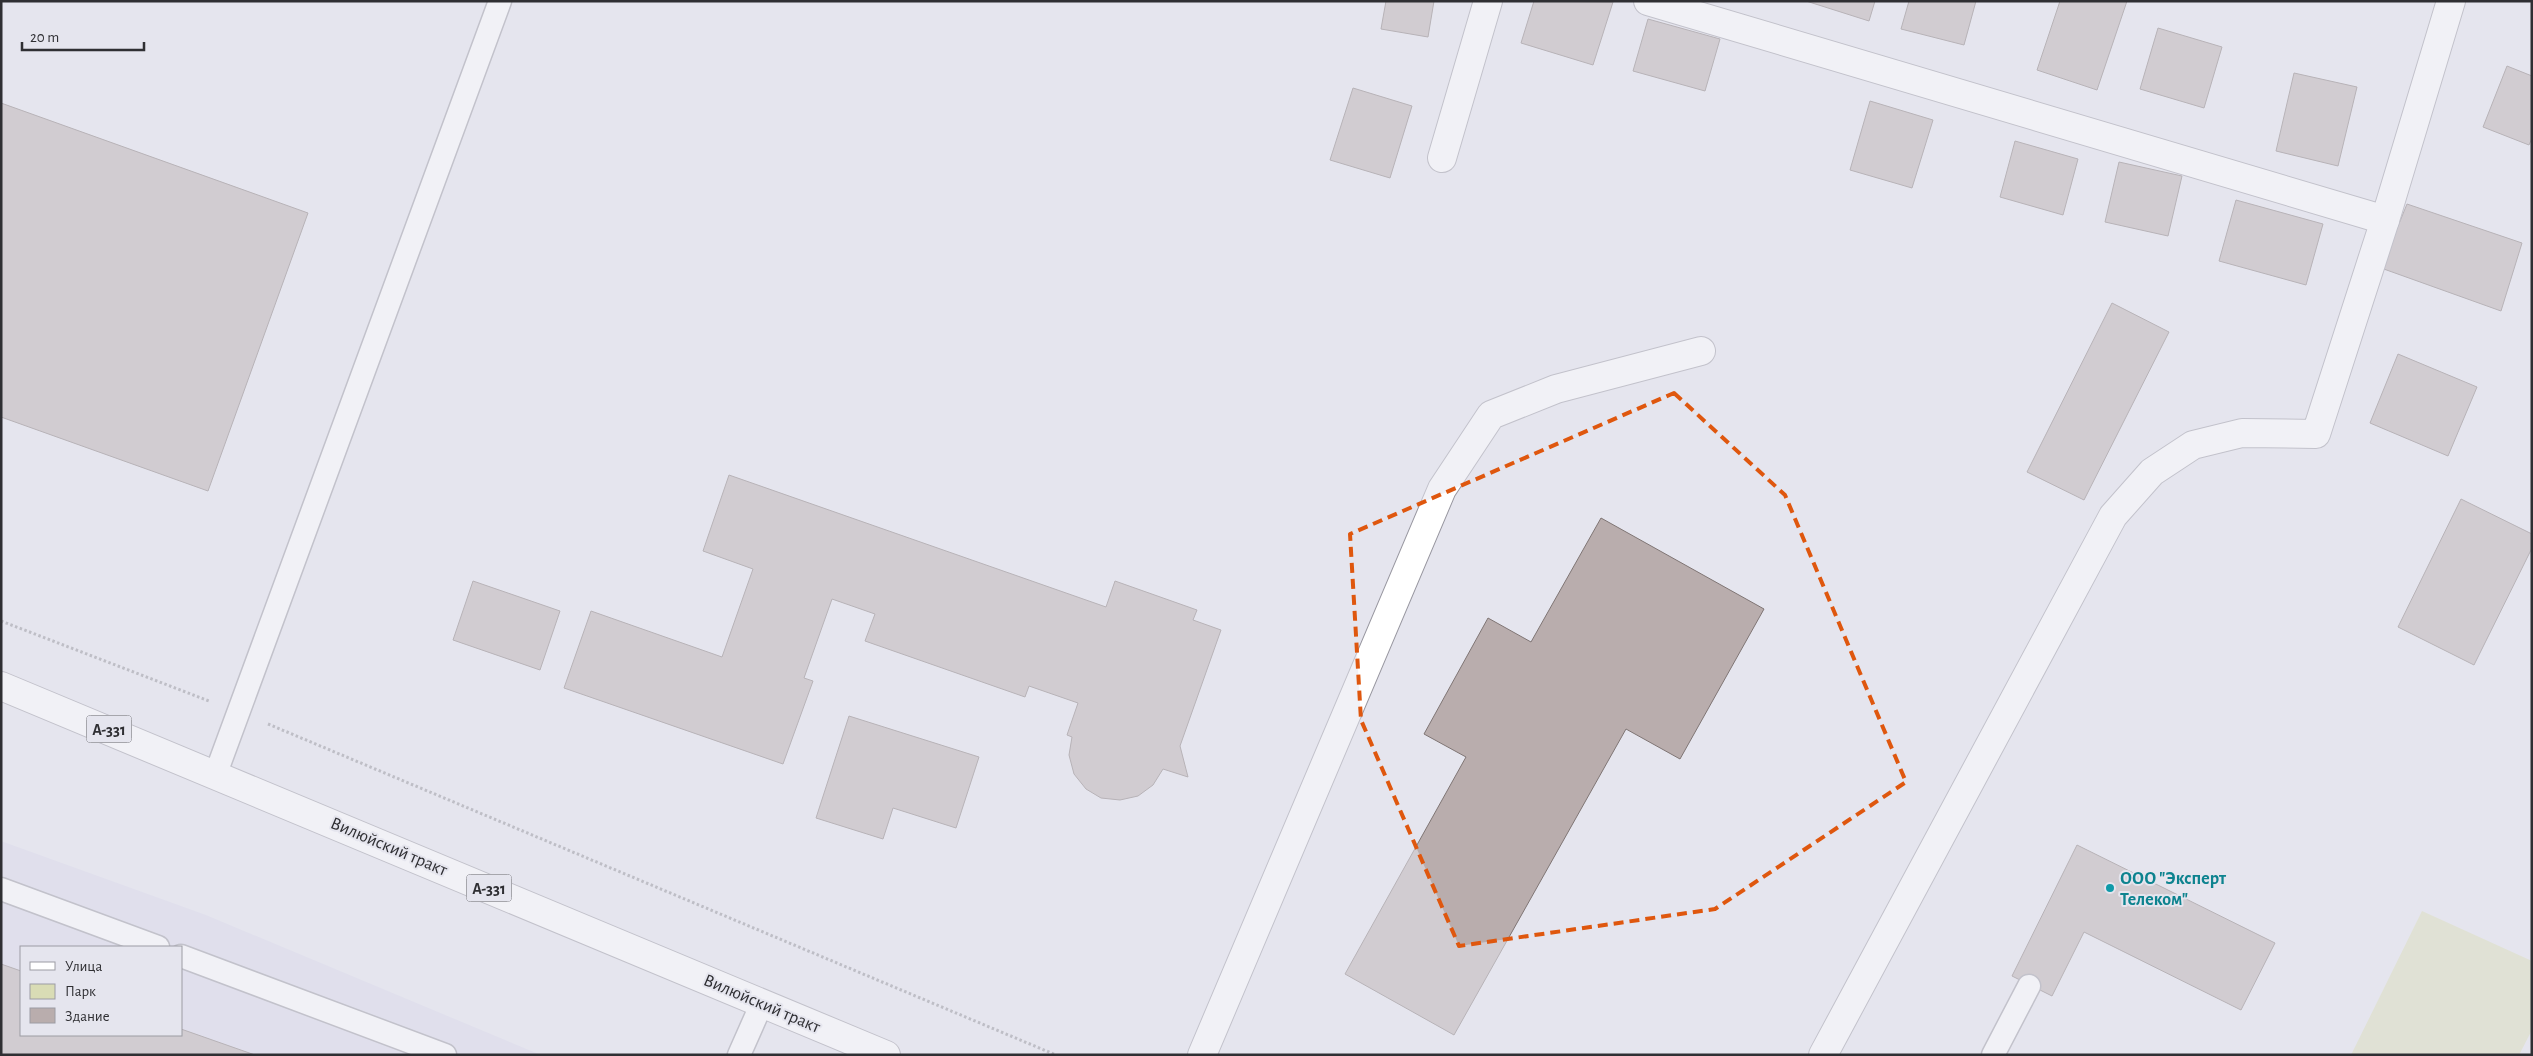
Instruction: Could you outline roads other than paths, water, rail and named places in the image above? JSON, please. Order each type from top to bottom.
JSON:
[{"type":"street","points":[[1442,158],[1488,1]]},
{"type":"street","points":[[1648,1],[2385,220]]},
{"type":"street","points":[[1823,1055],[2113,516],[2152,472],[2193,445],[2242,433],[2316,434],[2385,220],[2451,1]]},
{"type":"street","points":[[1202,1055],[1442,489],[1491,415],[1556,389],[1701,351]]},
{"type":"street","name":"Вилюйский тракт","points":[[1,686],[216,773],[886,1055]]},
{"type":"lane","points":[[216,773],[500,1]]},
{"type":"lane","points":[[1,888],[155,946]]},
{"type":"lane","points":[[182,956],[445,1055]]},
{"type":"lane","points":[[1993,1055],[2029,986]]},
{"type":"lane","points":[[739,1055],[762,1003]]},
{"type":"place","name":"ООО \"Эксперт Телеком\"","points":[[2110,888]]}]
